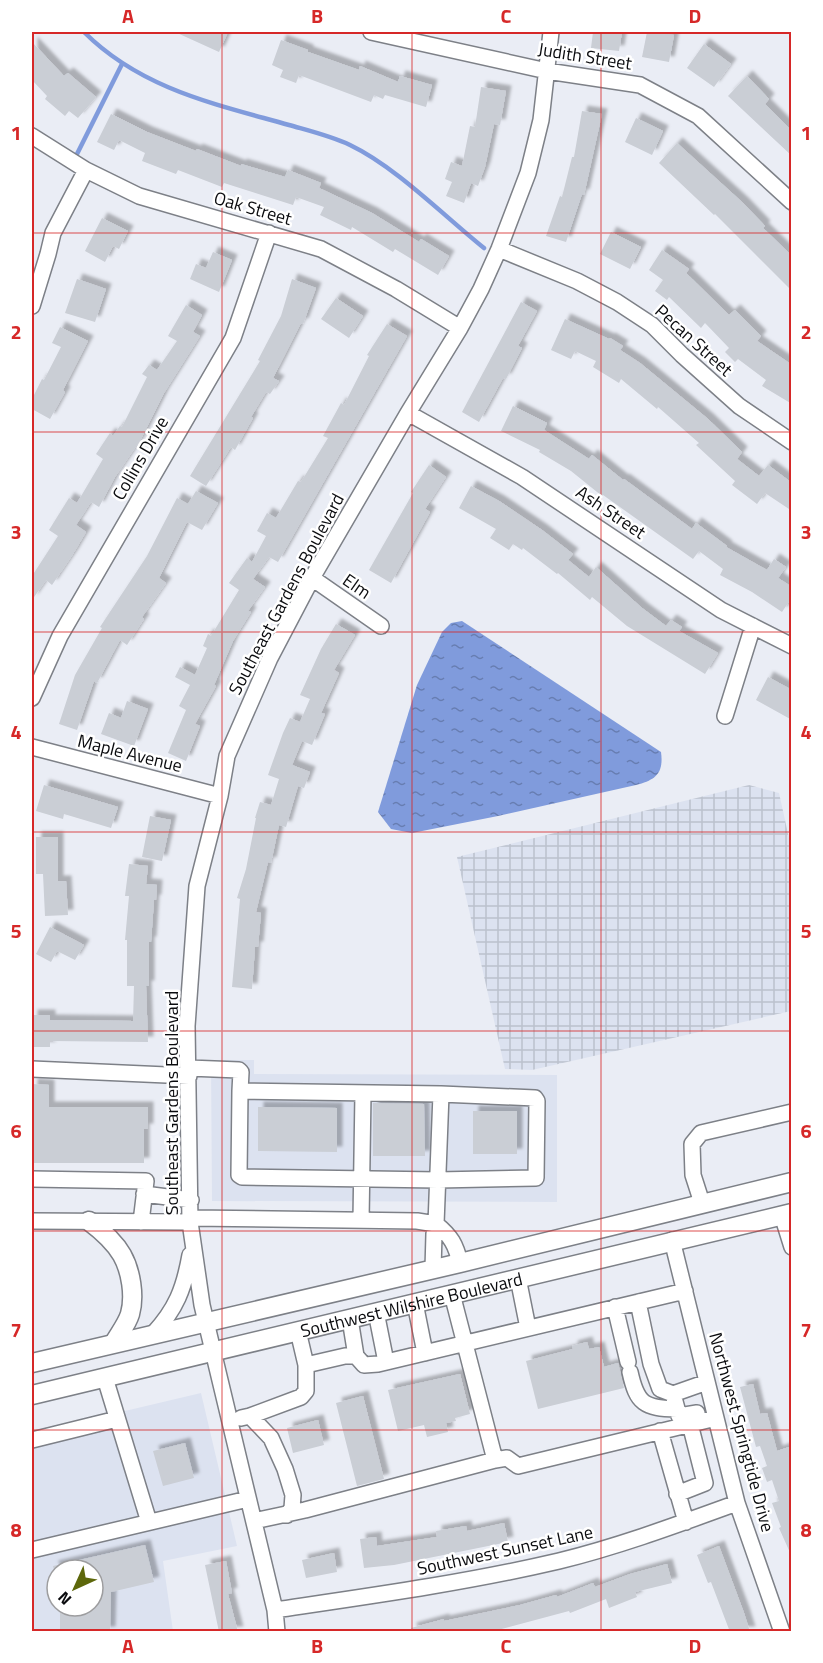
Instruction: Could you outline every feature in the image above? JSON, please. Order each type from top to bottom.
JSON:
[{"type":"main road","name":"Southwest Wilshire Boulevard","points":[[32,1363],[460,1263],[792,1182]]},
{"type":"main road","name":"Southwest Wilshire Boulevard","points":[[32,1395],[787,1214]]},
{"type":"main road","points":[[89,1221],[105,1233],[122,1255],[131,1283],[133,1302],[129,1316],[114,1343]]},
{"type":"street","name":"Judith Street","points":[[371,32],[547,71],[640,85],[698,116],[792,202]]},
{"type":"street","name":"Southeast Gardens Boulevard","points":[[277,1632],[275,1610],[202,1305],[191,1226],[187,1026],[197,886],[228,756],[270,658],[312,578],[460,328],[499,249],[528,173],[541,120],[551,32]]},
{"type":"street","name":"Oak Street","points":[[32,136],[86,170],[139,196],[321,249],[396,289],[460,328]]},
{"type":"street","points":[[32,306],[53,233],[86,170]]},
{"type":"street","name":"Collins Drive","points":[[32,698],[60,636],[233,338],[269,233]]},
{"type":"street","name":"Pecan Street","points":[[499,249],[578,281],[617,302],[652,325],[739,405],[792,442]]},
{"type":"street","name":"Ash Street","points":[[408,413],[522,477],[721,610],[792,646]]},
{"type":"street","name":"Elm","points":[[312,578],[381,626]]},
{"type":"street","points":[[725,716],[753,626]]},
{"type":"street","name":"Maple Avenue","points":[[32,747],[220,796]]},
{"type":"street","points":[[32,1069],[189,1072],[237,1069],[241,1072],[240,1092],[240,1176],[438,1180],[533,1179],[538,1175],[537,1101],[535,1098],[441,1094],[240,1092]]},
{"type":"street","points":[[360,1220],[363,1093]]},
{"type":"street","points":[[433,1269],[441,1094]]},
{"type":"street","points":[[702,1203],[693,1175],[692,1144],[701,1133],[792,1112]]},
{"type":"street","points":[[32,1179],[146,1181],[141,1222]]},
{"type":"street","points":[[144,1194],[191,1200]]},
{"type":"street","points":[[787,1214],[792,1247]]},
{"type":"street","points":[[32,1221],[141,1222],[191,1226],[360,1220],[417,1221],[436,1224],[447,1233],[456,1244],[460,1263]]},
{"type":"street","points":[[153,1334],[170,1314],[182,1290],[191,1226]]},
{"type":"street","name":"Northwest Springtide Drive","points":[[672,1240],[737,1503],[782,1632]]},
{"type":"street","points":[[518,1278],[528,1328]]},
{"type":"street","points":[[350,1319],[356,1356],[364,1365],[386,1362],[685,1291]]},
{"type":"street","points":[[452,1294],[495,1460]]},
{"type":"street","points":[[638,1302],[651,1364],[660,1389],[675,1401],[679,1416],[715,1414]]},
{"type":"street","points":[[415,1303],[425,1353]]},
{"type":"street","points":[[615,1308],[634,1392],[643,1402],[655,1408],[675,1401],[707,1382]]},
{"type":"street","points":[[376,1312],[386,1362]]},
{"type":"street","points":[[230,1421],[301,1397],[306,1391],[306,1365],[298,1331]]},
{"type":"street","points":[[306,1365],[345,1356],[356,1356]]},
{"type":"street","points":[[105,1377],[148,1522]]},
{"type":"street","points":[[254,1521],[286,1515],[495,1460],[507,1458],[518,1466],[690,1424],[715,1414]]},
{"type":"street","points":[[250,1416],[271,1438],[285,1469],[293,1494],[292,1508],[286,1515]]},
{"type":"street","points":[[32,1440],[117,1419]]},
{"type":"street","points":[[677,1494],[705,1483],[690,1424]]},
{"type":"street","points":[[660,1431],[686,1522]]},
{"type":"street","points":[[32,1550],[248,1499]]},
{"type":"street","name":"Southwest Sunset Lane","points":[[275,1610],[427,1588],[549,1563],[648,1535],[737,1503]]},
{"type":"shaded area","points":[[749,785],[779,793],[791,847],[791,1011],[532,1070],[505,1069],[457,857]]},
{"type":"shaded area","points":[[211,1060],[254,1060],[254,1074],[557,1075],[557,1202],[212,1201]]},
{"type":"shaded area","points":[[201,1393],[237,1546],[163,1561],[173,1631],[32,1631],[32,1433]]},
{"type":"water","points":[[462,621],[661,752],[661,766],[657,775],[636,785],[498,816],[412,833],[391,829],[378,812],[417,685],[442,632],[451,623]]},
{"type":"building","points":[[175,32],[228,32],[219,52]]},
{"type":"building","points":[[593,32],[622,32],[619,51],[591,48]]},
{"type":"building","points":[[647,32],[674,35],[669,62],[642,57]]},
{"type":"building","points":[[281,40],[359,70],[360,66],[398,82],[400,76],[432,85],[426,107],[385,95],[383,99],[374,95],[371,102],[299,75],[296,83],[280,77],[283,70],[272,65]]},
{"type":"building","points":[[32,42],[64,76],[68,73],[96,97],[78,118],[69,111],[65,116],[45,99],[47,96],[32,80]]},
{"type":"building","points":[[704,44],[731,64],[714,87],[687,68]]},
{"type":"building","points":[[747,76],[769,99],[765,104],[792,131],[792,156],[728,96]]},
{"type":"building","points":[[481,87],[506,91],[500,125],[494,124],[485,167],[478,186],[471,183],[464,203],[446,196],[452,182],[445,179],[451,162],[462,166],[470,126],[475,127]]},
{"type":"building","points":[[582,111],[602,114],[584,195],[582,194],[566,242],[546,236],[560,196],[562,197],[572,157],[574,157]]},
{"type":"building","points":[[111,114],[147,132],[241,166],[241,164],[285,177],[288,170],[321,183],[319,188],[372,213],[419,242],[421,239],[449,256],[438,275],[395,249],[393,252],[352,227],[351,230],[320,215],[324,207],[296,197],[293,205],[224,183],[222,187],[178,170],[176,174],[142,161],[145,153],[119,140],[114,150],[97,142]]},
{"type":"building","points":[[636,118],[663,131],[652,155],[625,142]]},
{"type":"building","points":[[677,143],[743,203],[765,226],[763,228],[792,256],[792,291],[715,214],[659,163]]},
{"type":"building","points":[[102,218],[128,231],[119,249],[113,246],[105,262],[85,251]]},
{"type":"building","points":[[611,232],[641,247],[630,269],[600,254]]},
{"type":"building","points":[[662,250],[689,269],[686,273],[729,315],[735,310],[761,336],[757,341],[792,365],[792,404],[762,386],[766,380],[738,359],[735,362],[725,352],[729,348],[705,323],[701,328],[669,297],[667,300],[655,291],[663,280],[649,270]]},
{"type":"building","points":[[213,252],[232,260],[219,292],[190,279],[196,264],[206,268]]},
{"type":"building","points":[[77,279],[106,289],[95,322],[65,313]]},
{"type":"building","points":[[292,279],[316,288],[303,324],[301,323],[273,378],[279,381],[270,394],[266,392],[235,450],[231,447],[206,486],[190,476],[260,361],[258,360],[281,316]]},
{"type":"building","points":[[336,298],[363,316],[349,338],[321,319]]},
{"type":"building","points":[[521,302],[537,311],[518,346],[522,348],[506,379],[503,378],[479,422],[462,412]]},
{"type":"building","points":[[186,305],[202,315],[193,332],[200,336],[164,393],[141,439],[115,477],[99,507],[91,502],[76,525],[86,532],[73,554],[52,585],[46,580],[32,600],[32,576],[58,536],[49,530],[69,498],[77,503],[103,459],[96,454],[110,433],[113,436],[120,426],[122,427],[147,377],[142,374],[149,365],[157,370],[177,341],[168,336]]},
{"type":"building","points":[[565,319],[623,346],[620,350],[640,363],[708,419],[742,452],[737,459],[759,476],[768,465],[792,483],[792,511],[765,493],[757,504],[732,485],[735,481],[696,445],[699,443],[658,407],[657,409],[621,379],[619,383],[593,367],[596,361],[575,351],[571,359],[551,350]]},
{"type":"building","points":[[387,324],[407,336],[278,562],[269,557],[253,579],[265,587],[248,611],[251,612],[233,641],[214,685],[216,686],[195,724],[200,726],[186,761],[168,753],[186,710],[179,706],[190,685],[175,677],[180,667],[195,675],[207,648],[203,646],[208,634],[211,636],[239,590],[229,583],[247,558],[252,562],[266,536],[257,531],[267,513],[276,518],[298,481],[301,482],[328,438],[323,436],[341,403],[344,405],[369,356],[367,355]]},
{"type":"building","points":[[60,327],[88,341],[50,419],[32,409],[32,399],[61,347],[52,343]]},
{"type":"building","points":[[513,406],[547,423],[544,430],[589,459],[592,455],[692,529],[696,523],[726,547],[767,570],[774,559],[786,567],[778,578],[792,587],[792,597],[782,612],[752,592],[720,575],[723,569],[699,551],[693,559],[602,496],[571,471],[539,452],[540,450],[501,431]]},
{"type":"building","points":[[429,465],[446,477],[425,509],[430,512],[391,583],[369,570],[413,493],[411,492]]},
{"type":"building","points":[[471,486],[499,501],[542,530],[573,554],[568,560],[589,577],[596,567],[666,626],[671,620],[682,627],[679,631],[718,653],[705,674],[627,626],[592,597],[590,600],[523,548],[522,550],[513,544],[509,550],[490,538],[496,529],[459,508]]},
{"type":"building","points":[[196,491],[218,503],[202,530],[187,522],[159,578],[166,583],[142,617],[144,619],[127,645],[120,640],[97,683],[94,681],[77,730],[59,724],[75,675],[102,628],[100,627],[147,556],[177,498],[188,504]]},
{"type":"building","points":[[336,624],[355,635],[334,670],[339,673],[321,713],[325,714],[312,745],[302,741],[292,765],[310,772],[304,788],[298,786],[286,827],[279,825],[271,863],[268,862],[256,912],[261,913],[258,947],[255,947],[252,989],[232,987],[240,899],[237,898],[246,869],[255,818],[260,802],[271,805],[279,779],[268,775],[283,733],[290,718],[300,722],[310,699],[300,695],[321,649]]},
{"type":"building","points":[[768,677],[792,690],[792,720],[756,700]]},
{"type":"building","points":[[127,701],[148,709],[134,746],[101,734],[109,713],[121,718]]},
{"type":"building","points":[[44,785],[118,807],[111,828],[64,814],[63,819],[36,811]]},
{"type":"building","points":[[150,816],[171,820],[162,861],[142,857]]},
{"type":"building","points":[[36,837],[58,837],[58,881],[66,881],[68,915],[45,916],[43,874],[36,874]]},
{"type":"building","points":[[129,864],[148,866],[146,884],[157,885],[151,942],[149,942],[149,986],[146,986],[148,1042],[50,1041],[50,1047],[32,1047],[32,1015],[50,1015],[50,1020],[133,1021],[134,986],[127,986],[127,940],[125,940],[129,896],[125,896]]},
{"type":"building","points":[[50,927],[84,945],[75,960],[57,951],[51,962],[36,954]]},
{"type":"building","points":[[32,1084],[49,1085],[49,1107],[148,1107],[148,1129],[144,1129],[144,1163],[32,1163]]},
{"type":"building","points":[[373,1103],[424,1104],[425,1156],[373,1156]]},
{"type":"building","points":[[258,1107],[337,1108],[337,1152],[258,1151]]},
{"type":"building","points":[[473,1111],[517,1111],[517,1154],[473,1154]]},
{"type":"building","points":[[587,1342],[589,1349],[599,1347],[604,1367],[618,1363],[624,1388],[538,1409],[526,1361],[573,1349],[572,1346]]},
{"type":"building","points":[[460,1374],[470,1414],[446,1423],[448,1432],[427,1437],[424,1425],[398,1431],[388,1390]]},
{"type":"building","points":[[753,1384],[760,1414],[767,1413],[777,1451],[792,1446],[792,1557],[779,1528],[781,1527],[772,1503],[779,1501],[772,1480],[767,1482],[762,1468],[767,1466],[760,1446],[756,1447],[740,1387]]},
{"type":"building","points":[[363,1396],[384,1479],[357,1486],[336,1403]]},
{"type":"building","points":[[318,1420],[324,1445],[293,1453],[287,1428]]},
{"type":"building","points":[[185,1443],[194,1478],[163,1486],[153,1451]]},
{"type":"building","points":[[504,1523],[508,1542],[394,1565],[364,1568],[360,1539],[376,1537],[377,1546],[437,1537],[436,1531],[466,1526],[467,1531]]},
{"type":"building","points":[[145,1545],[154,1582],[111,1592],[110,1632],[60,1632],[60,1618],[105,1618],[105,1558],[88,1558]]},
{"type":"building","points":[[719,1546],[750,1632],[730,1632],[711,1582],[708,1583],[697,1555]]},
{"type":"building","points":[[334,1553],[337,1572],[306,1578],[302,1560]]},
{"type":"building","points":[[226,1561],[232,1593],[228,1594],[238,1632],[219,1632],[205,1565]]},
{"type":"building","points":[[667,1564],[672,1583],[635,1592],[637,1597],[609,1608],[606,1599],[570,1613],[569,1611],[494,1631],[494,1629],[482,1632],[412,1632],[411,1628],[444,1619],[444,1621],[520,1605],[556,1595],[557,1597],[593,1583],[595,1587]]},
{"type":"waterway","points":[[84,32],[130,68],[154,81],[234,110],[335,139],[367,154],[402,179],[484,248]]},
{"type":"waterway","points":[[77,154],[122,64]]}]
